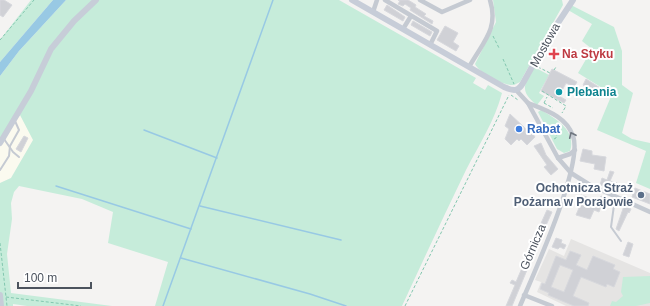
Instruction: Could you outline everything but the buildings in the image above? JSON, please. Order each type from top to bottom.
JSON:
[{"type":"street","points":[[2,141],[15,120],[51,49],[74,21],[96,0]]},
{"type":"street","points":[[352,0],[469,67],[513,89],[528,102],[549,110],[561,120],[573,135],[575,149],[570,154],[558,158]]},
{"type":"street","points":[[373,12],[377,0]]},
{"type":"street","points":[[385,0],[437,31],[430,45]]},
{"type":"street","points":[[420,0],[442,12],[470,0]]},
{"type":"street","points":[[469,67],[491,30],[494,21],[490,0]]},
{"type":"street","name":"Mostowa","points":[[513,89],[521,87],[567,6],[573,0]]},
{"type":"street","points":[[403,29],[411,16]]},
{"type":"street","points":[[528,102],[558,158],[571,173],[585,183],[650,212]]},
{"type":"street","name":"Górnicza","points":[[520,306],[553,228],[571,173],[575,149]]},
{"type":"street","points":[[524,295],[552,306]]},
{"type":"street","points":[[1,306],[2,296]]},
{"type":"lane","points":[[0,170],[9,156],[10,146],[19,130],[15,120]]},
{"type":"lane","points":[[2,141],[10,146],[13,152],[19,157]]},
{"type":"lane","points":[[616,197],[611,227],[621,241]]},
{"type":"path","points":[[0,40],[34,0]]},
{"type":"path","points":[[491,30],[499,48]]},
{"type":"path","points":[[405,306],[495,120],[515,86],[503,59]]},
{"type":"path","points":[[534,64],[550,73]]},
{"type":"path","points":[[542,91],[554,100],[566,105],[560,116],[563,118],[559,123],[556,138],[549,142]]},
{"type":"path","points":[[548,96],[544,103],[556,112]]},
{"type":"path","points":[[0,243],[2,296],[7,306]]},
{"type":"path","points":[[2,296],[81,306]]},
{"type":"shaded area","points":[[20,115],[34,140],[11,178],[0,183],[0,138]]},
{"type":"shaded area","points":[[571,239],[650,273],[650,306],[566,306],[537,292],[541,282],[535,280],[549,249],[564,256]]},
{"type":"green space","points":[[31,0],[53,0],[0,62],[0,40]]},
{"type":"green space","points":[[66,0],[339,0],[476,78],[473,83],[485,90],[488,85],[502,93],[491,123],[466,170],[402,306],[155,306],[168,262],[108,243],[113,212],[82,199],[19,186],[14,192],[11,203],[12,219],[7,254],[11,293],[112,306],[27,306],[13,304],[13,306],[0,306],[0,183],[11,178],[33,140],[20,115],[0,138],[0,76],[19,51]]},
{"type":"green space","points":[[493,0],[562,0],[563,5],[520,82],[514,85],[510,85],[492,78],[477,68],[475,64],[496,22]]},
{"type":"green space","points":[[571,5],[614,27],[622,51],[622,85],[633,93],[622,133],[632,139],[650,143],[650,189],[636,183],[646,151],[597,130],[612,94],[578,73],[592,49],[582,41],[592,24],[568,10]]},
{"type":"green space","points":[[534,67],[549,75],[539,93],[544,96],[537,105],[528,96],[525,87]]},
{"type":"green space","points":[[541,110],[558,121],[568,131],[571,144],[570,151],[564,153],[557,149],[538,112]]},
{"type":"green space","points":[[650,276],[650,303],[636,306],[610,306],[612,301],[616,302],[623,296],[621,292],[623,277]]},
{"type":"water","points":[[53,0],[66,0],[19,51],[0,76],[0,62]]},
{"type":"waterway","points":[[163,306],[273,0]]},
{"type":"waterway","points":[[144,130],[217,158]]},
{"type":"waterway","points":[[56,186],[191,229]]},
{"type":"waterway","points":[[200,206],[341,240]]},
{"type":"waterway","points":[[181,258],[310,294],[346,306]]},
{"type":"place","name":"Na Styku","points":[[554,54]]},
{"type":"place","name":"Plebania","points":[[559,92]]},
{"type":"place","name":"Rabat","points":[[519,129]]},
{"type":"place","name":"Ochotnicza Straż Pożarna w Porajowie","points":[[641,195]]}]
